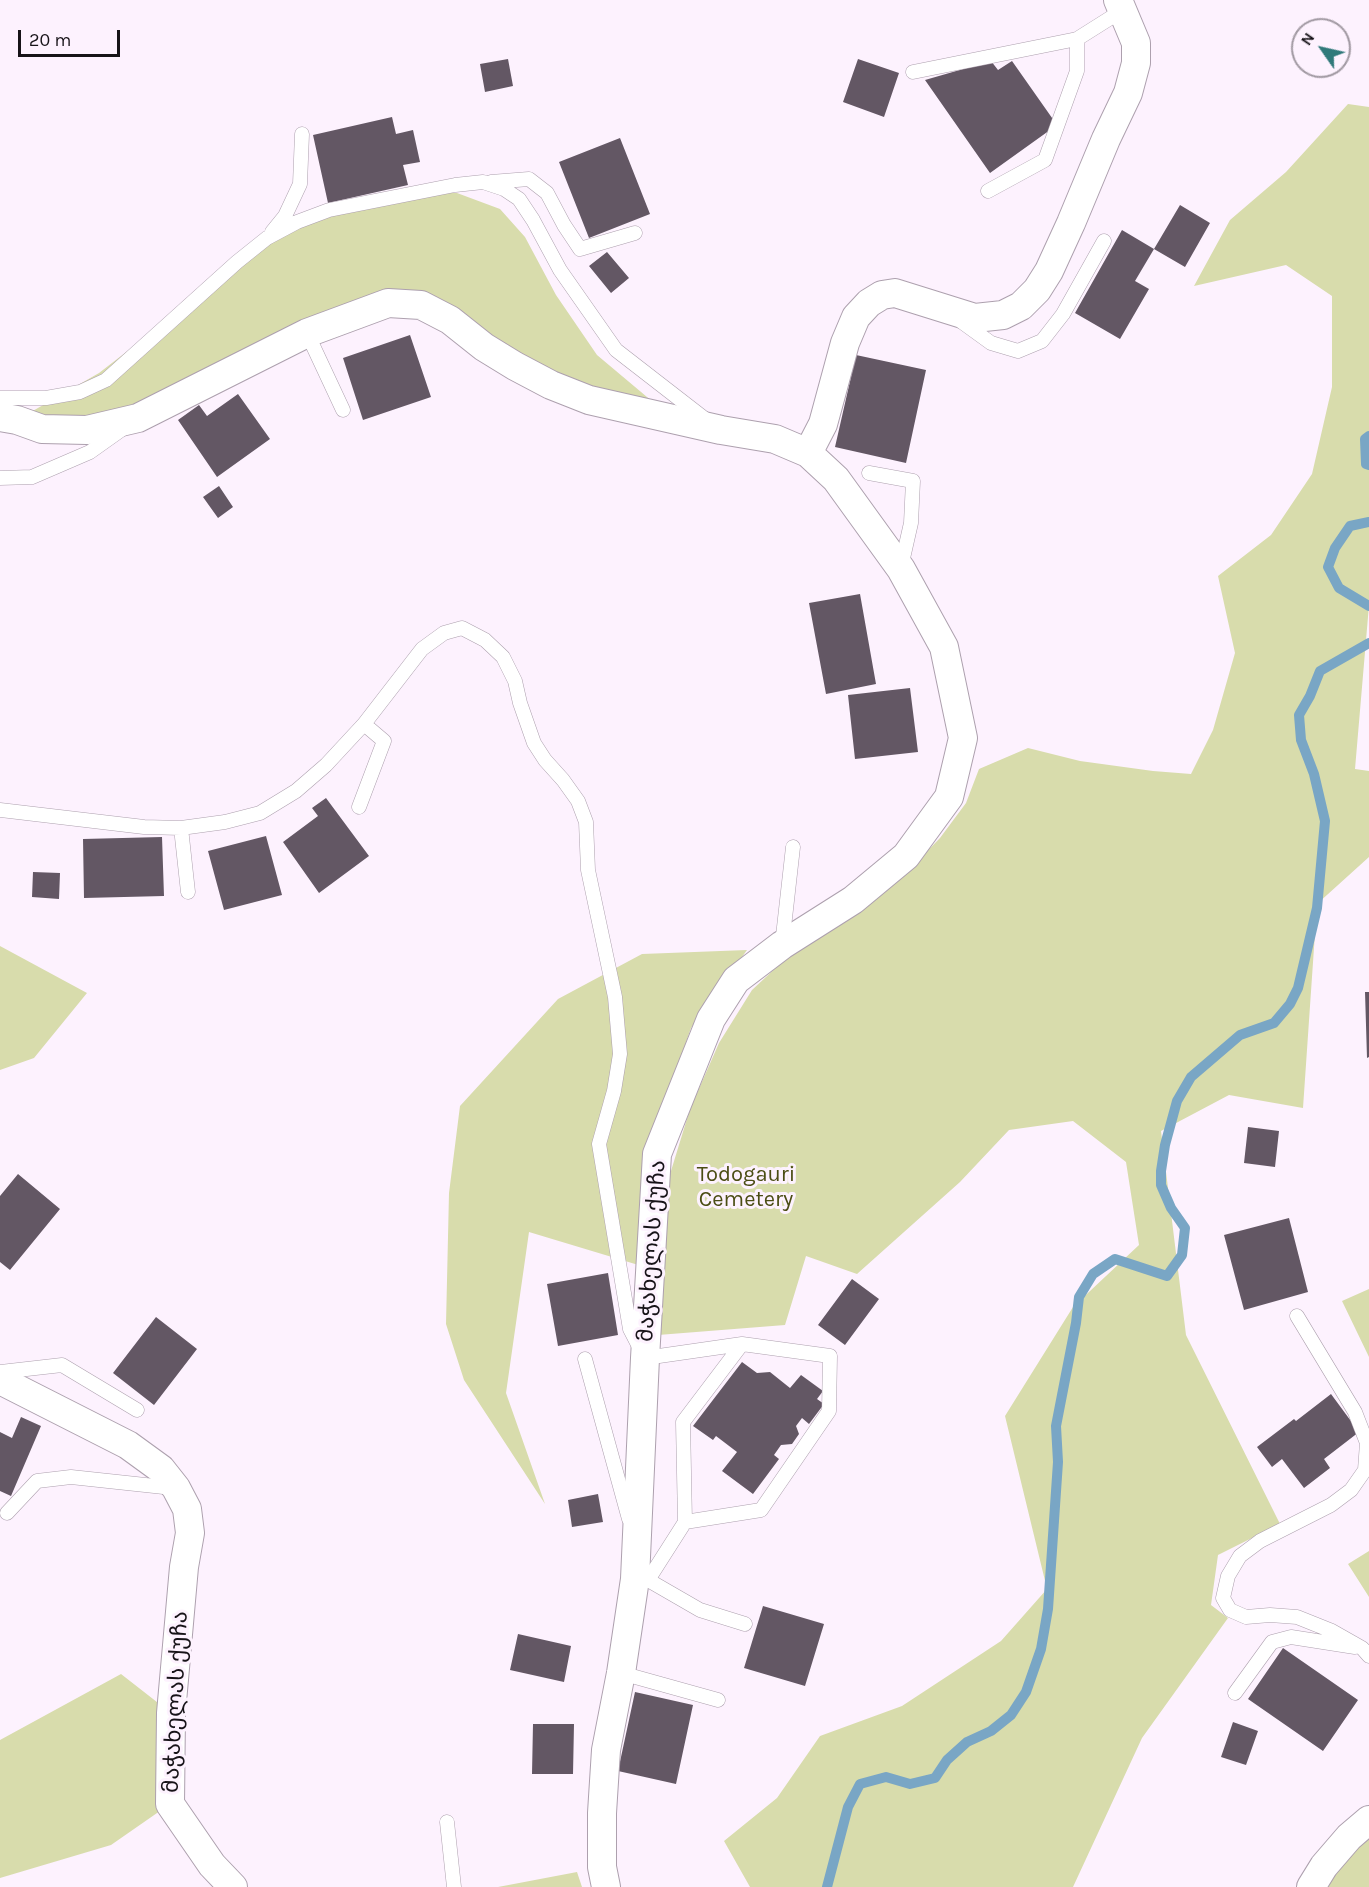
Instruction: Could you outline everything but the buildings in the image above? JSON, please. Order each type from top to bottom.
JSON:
[{"type":"street","points":[[808,453],[823,424],[845,343],[856,317],[869,303],[882,295],[895,293],[975,318],[1003,315],[1021,306],[1037,290],[1049,271],[1128,93],[1136,63],[1136,43],[1120,5]]},
{"type":"street","name":"მაჭახელას ქუჩა","points":[[0,417],[42,429],[87,430],[138,418],[307,333],[388,303],[421,305],[450,320],[484,347],[515,366],[551,385],[589,400],[721,430],[775,439],[808,453],[836,479],[901,568],[944,647],[963,738],[949,797],[906,856],[853,900],[782,945],[736,980],[711,1019],[657,1154],[637,1550],[641,1580],[606,1750],[602,1813],[602,1867],[606,1887]]},
{"type":"street","points":[[0,1380],[128,1445],[161,1469],[176,1488]]},
{"type":"street","name":"მაჭახელას ქუჩა","points":[[176,1488],[187,1509],[190,1533],[184,1567],[171,1713],[170,1804],[212,1865],[233,1887]]},
{"type":"street","points":[[1311,1887],[1324,1866],[1349,1837],[1369,1820]]},
{"type":"lane","points":[[913,72],[1077,39],[1120,5]]},
{"type":"lane","points":[[988,191],[1045,160],[1077,71],[1077,39]]},
{"type":"lane","points":[[0,398],[46,398],[81,392],[106,380],[203,291],[267,238],[285,216],[300,184],[302,135]]},
{"type":"lane","points":[[267,238],[297,222],[329,210],[455,185],[529,179],[547,193],[580,249],[635,232]]},
{"type":"lane","points":[[483,182],[504,189],[519,199],[560,270],[616,350],[721,430]]},
{"type":"lane","points":[[944,309],[991,344],[1018,351],[1026,348],[1042,341],[1063,314],[1104,241]]},
{"type":"lane","points":[[307,333],[343,410]]},
{"type":"lane","points":[[0,478],[32,477],[90,452],[138,418]]},
{"type":"lane","points":[[869,473],[914,481],[911,523],[901,568]]},
{"type":"lane","points":[[0,810],[144,827],[181,828],[225,822],[260,813],[304,784],[326,765],[364,724],[422,649],[444,633],[462,628],[485,640],[502,657],[515,681],[534,743],[578,801],[586,822],[588,870],[615,997],[620,1054],[614,1091],[599,1144],[630,1329],[645,1358],[742,1344],[830,1356],[829,1411],[761,1510],[685,1522]]},
{"type":"lane","points":[[359,807],[384,741],[364,724]]},
{"type":"lane","points":[[181,828],[189,892]]},
{"type":"lane","points":[[782,945],[793,847]]},
{"type":"lane","points":[[1298,1316],[1355,1412],[1367,1443],[1365,1470],[1351,1490],[1331,1505],[1260,1542],[1240,1556],[1228,1576],[1223,1598],[1230,1610],[1246,1617],[1270,1615],[1297,1617],[1332,1631],[1366,1652]]},
{"type":"lane","points":[[742,1344],[683,1422],[685,1522],[641,1580],[700,1611],[745,1624]]},
{"type":"lane","points":[[585,1359],[637,1550]]},
{"type":"lane","points":[[0,1372],[62,1365],[137,1410]]},
{"type":"lane","points":[[7,1513],[37,1481],[71,1477],[176,1488]]},
{"type":"lane","points":[[1235,1693],[1272,1642],[1291,1637],[1366,1652]]},
{"type":"lane","points":[[621,1673],[718,1700]]},
{"type":"lane","points":[[447,1822],[454,1887]]},
{"type":"green space","name":"Todogauri Cemetery","points":[[1348,104],[1369,107],[1369,605],[1355,769],[1369,771],[1369,857],[1317,904],[1303,1108],[1229,1095],[1161,1131],[1186,1335],[1280,1524],[1218,1555],[1211,1605],[1228,1618],[1142,1738],[1073,1887],[750,1887],[724,1841],[777,1798],[820,1736],[902,1706],[1001,1641],[1047,1589],[1005,1416],[1073,1307],[1139,1245],[1126,1162],[1073,1121],[1009,1130],[960,1182],[857,1274],[806,1256],[785,1325],[658,1335],[667,1184],[690,1109],[719,1043],[752,990],[796,949],[898,881],[940,838],[966,803],[979,769],[1028,748],[1080,761],[1191,774],[1213,730],[1235,653],[1218,576],[1271,535],[1312,474],[1332,387],[1332,296],[1286,265],[1194,286],[1230,220],[1286,172]]},
{"type":"green space","points":[[403,192],[457,193],[500,209],[525,237],[556,295],[597,355],[672,418],[589,400],[407,303],[138,418],[17,420],[99,373],[165,322],[292,217],[328,203]]},
{"type":"green space","points":[[0,946],[87,993],[34,1058],[0,1070]]},
{"type":"green space","points":[[747,950],[691,1028],[646,1156],[645,1267],[529,1232],[506,1393],[545,1504],[464,1380],[446,1324],[449,1193],[460,1106],[558,999],[642,954]]},
{"type":"green space","points":[[1369,1289],[1369,1357],[1342,1301]]},
{"type":"green space","points":[[1369,1551],[1369,1597],[1348,1564]]},
{"type":"green space","points":[[121,1674],[171,1713],[170,1804],[111,1845],[0,1878],[0,1740]]},
{"type":"green space","points":[[1369,1813],[1369,1887],[1303,1887]]},
{"type":"green space","points":[[577,1872],[582,1887],[498,1887]]},
{"type":"waterway","points":[[1369,436],[1365,439],[1366,464],[1369,465]]},
{"type":"waterway","points":[[1369,522],[1350,526],[1335,548],[1328,567],[1339,588],[1369,606]]},
{"type":"waterway","points":[[827,1887],[848,1807],[860,1784],[886,1777],[910,1784],[935,1778],[947,1760],[967,1742],[991,1731],[1011,1715],[1026,1692],[1041,1649],[1048,1609],[1058,1462],[1056,1426],[1079,1297],[1093,1274],[1115,1259],[1167,1276],[1182,1255],[1185,1228],[1171,1208],[1161,1185],[1165,1145],[1177,1101],[1191,1077],[1240,1035],[1274,1023],[1290,1004],[1298,988],[1317,908],[1325,821],[1314,774],[1301,740],[1299,715],[1320,671],[1369,643]]}]
